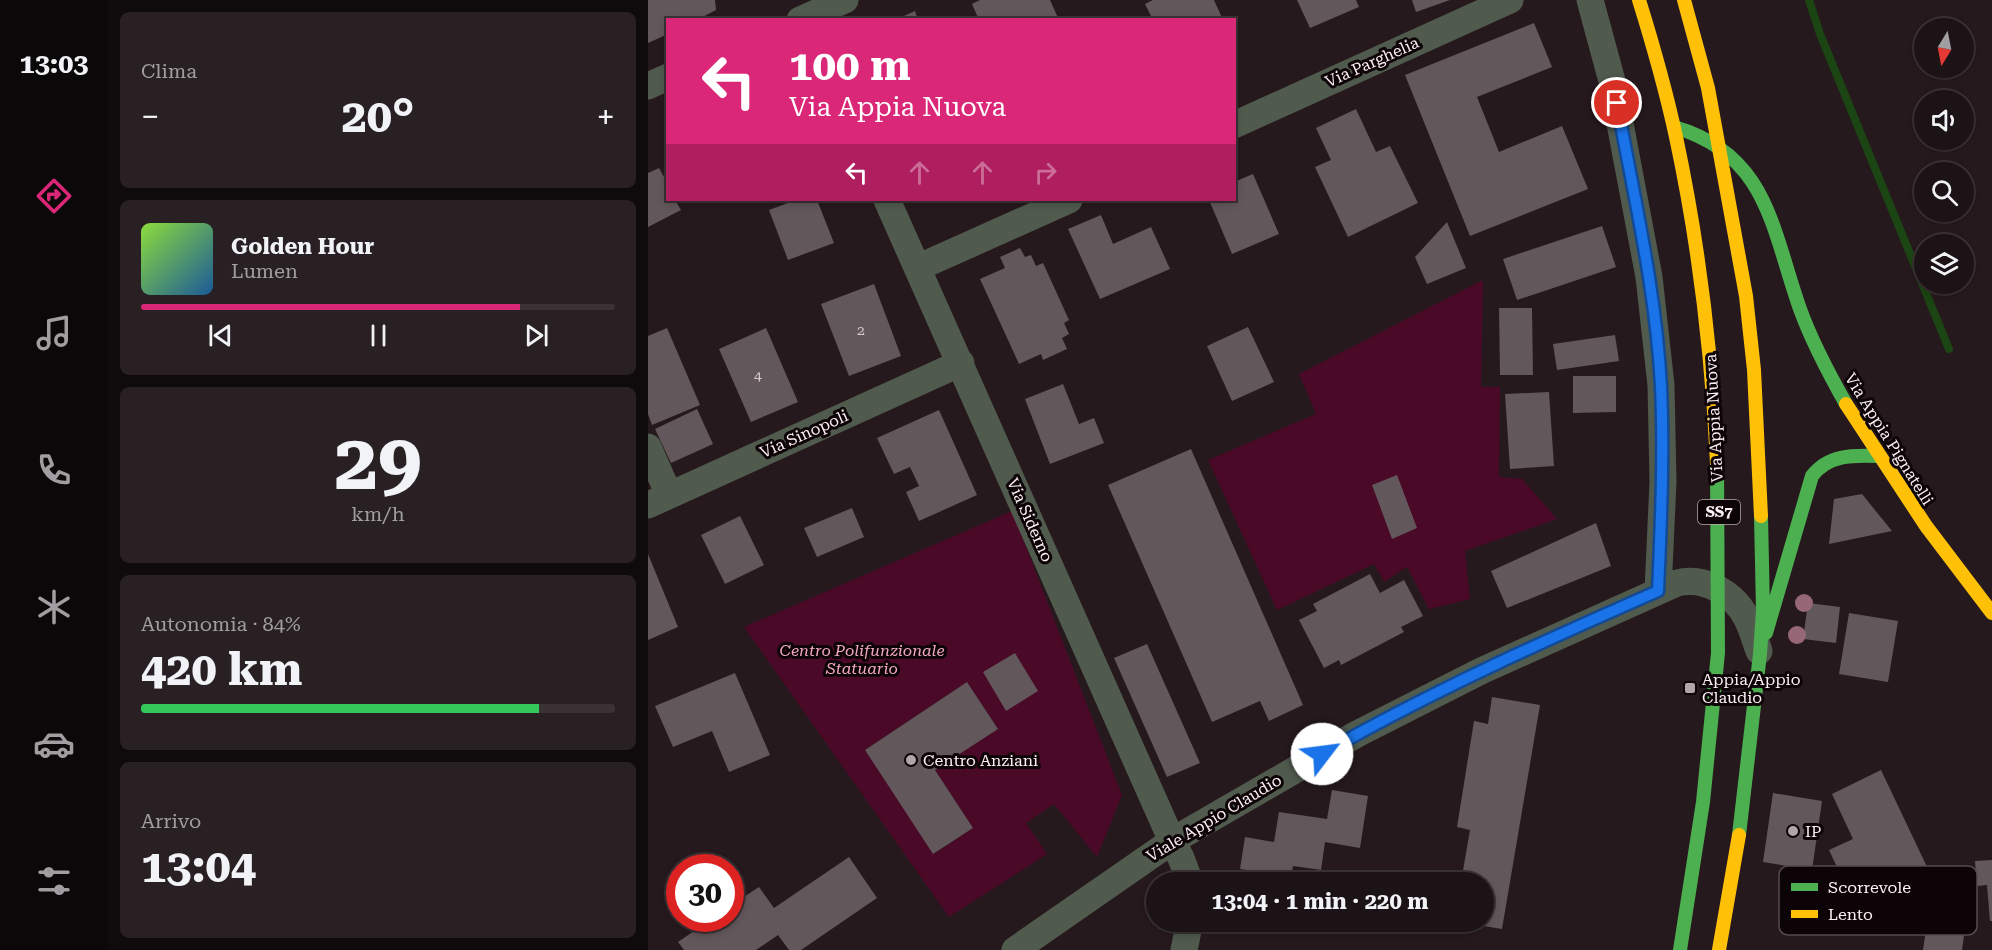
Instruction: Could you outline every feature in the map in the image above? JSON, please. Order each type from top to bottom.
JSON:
[{"type":"main road","name":"Via Appia Nuova","points":[[1639,0],[1674,127],[1701,276],[1713,369],[1718,449],[1718,651],[1704,799],[1680,950]]},
{"type":"main road","name":"SS7","points":[[1684,0],[1708,88],[1746,296],[1754,370],[1760,476],[1763,611],[1760,654],[1739,836],[1719,950]]},
{"type":"main road","name":"Via Appia Pignatelli","points":[[1674,127],[1690,131],[1718,144],[1743,168],[1763,204],[1797,306],[1847,408],[1877,456],[1940,546],[1992,613]]},
{"type":"main road","points":[[1760,654],[1812,476],[1821,464],[1832,459],[1877,456]]},
{"type":"street","points":[[804,14],[845,0]]},
{"type":"street","name":"Via Parghelia","points":[[1236,123],[1510,0]]},
{"type":"street","points":[[1590,0],[1612,81],[1649,277],[1661,396],[1663,482],[1658,591]]},
{"type":"street","points":[[648,86],[666,79]]},
{"type":"street","name":"Via Siderno","points":[[887,201],[1186,872]]},
{"type":"street","points":[[917,268],[1067,201]]},
{"type":"street","name":"Via Sinopoli","points":[[658,500],[961,363]]},
{"type":"street","points":[[648,447],[658,500]]},
{"type":"street","name":"Viale Appio Claudio","points":[[1015,950],[1172,841],[1403,709],[1481,670],[1677,583],[1686,581],[1707,584],[1718,589]]},
{"type":"street","points":[[1718,589],[1731,598],[1747,618],[1760,654]]},
{"type":"street","points":[[1184,950],[1188,932]]},
{"type":"green space","points":[[1483,280],[1481,387],[1500,387],[1499,477],[1522,479],[1557,519],[1465,551],[1470,599],[1429,609],[1407,567],[1384,582],[1374,564],[1277,610],[1208,460],[1316,414],[1299,374]]},
{"type":"green space","name":"Centro Polifunzionale Statuario","points":[[1012,511],[1122,795],[1097,857],[1054,804],[1026,823],[1047,854],[949,917],[744,627]],"holes":[[[967,682],[998,729],[935,770],[973,828],[934,854],[865,750]]]},
{"type":"building","points":[[648,0],[715,0],[716,10],[701,18],[666,18],[666,35],[648,43]]},
{"type":"building","points":[[980,0],[1050,0],[1058,18],[978,18],[972,4]]},
{"type":"building","points":[[1153,0],[1214,0],[1222,18],[1152,18],[1145,4]]},
{"type":"building","points":[[1297,0],[1356,0],[1359,7],[1310,28]]},
{"type":"building","points":[[1412,0],[1450,0],[1416,12]]},
{"type":"building","points":[[915,11],[917,18],[899,18]]},
{"type":"building","points":[[1534,23],[1552,67],[1477,97],[1499,152],[1562,126],[1588,189],[1470,236],[1405,75]]},
{"type":"building","points":[[1356,109],[1376,152],[1390,146],[1418,203],[1348,237],[1315,167],[1331,160],[1316,128]]},
{"type":"building","points":[[659,168],[666,180],[666,201],[676,201],[681,210],[648,227],[648,173]]},
{"type":"building","points":[[1253,174],[1279,234],[1232,254],[1209,201],[1236,201],[1236,181]]},
{"type":"building","points":[[793,201],[817,201],[834,243],[788,260],[769,210]]},
{"type":"building","points":[[1101,215],[1113,244],[1151,227],[1170,269],[1100,299],[1068,229]]},
{"type":"building","points":[[1447,222],[1466,268],[1427,284],[1415,257]]},
{"type":"building","points":[[1602,226],[1616,267],[1517,300],[1503,259]]},
{"type":"building","points":[[1020,248],[1025,257],[1031,255],[1036,266],[1043,263],[1069,320],[1064,323],[1069,334],[1062,338],[1067,349],[1043,360],[1041,354],[1019,364],[980,279],[1005,268],[1000,257]]},
{"type":"building","points":[[874,284],[901,356],[849,376],[821,304]]},
{"type":"building","points":[[1499,308],[1532,308],[1533,375],[1500,375]]},
{"type":"building","points":[[1248,327],[1274,382],[1232,401],[1207,346]]},
{"type":"building","points":[[667,328],[700,405],[652,425],[648,414],[648,336]]},
{"type":"building","points":[[766,328],[798,402],[751,422],[719,349]]},
{"type":"building","points":[[1615,335],[1619,361],[1557,370],[1553,344]]},
{"type":"building","points":[[1573,376],[1616,376],[1616,412],[1573,413]]},
{"type":"building","points":[[1063,384],[1079,424],[1094,418],[1104,443],[1050,464],[1025,399]]},
{"type":"building","points":[[1549,392],[1554,466],[1510,469],[1505,394]]},
{"type":"building","points":[[697,409],[713,444],[671,463],[655,429]]},
{"type":"building","points":[[939,410],[977,495],[919,521],[906,492],[919,486],[910,467],[894,474],[877,438]]},
{"type":"building","points":[[1191,449],[1303,705],[1269,721],[1260,701],[1212,722],[1108,485]]},
{"type":"building","points":[[1397,475],[1417,528],[1392,539],[1372,485]]},
{"type":"building","points":[[1862,494],[1892,531],[1829,544],[1834,499]]},
{"type":"building","points":[[852,508],[864,537],[817,557],[804,528]]},
{"type":"building","points":[[740,516],[764,565],[725,584],[701,535]]},
{"type":"building","points":[[1596,523],[1611,566],[1507,608],[1491,571]]},
{"type":"building","points":[[648,554],[678,627],[648,640]]},
{"type":"building","points":[[1370,574],[1380,593],[1404,580],[1423,616],[1401,627],[1404,632],[1341,665],[1339,660],[1324,668],[1299,620],[1317,611],[1313,604]]},
{"type":"building","points":[[1808,603],[1840,607],[1836,643],[1803,639]]},
{"type":"building","points":[[1849,613],[1898,621],[1888,682],[1839,674]]},
{"type":"building","points":[[1147,644],[1200,763],[1167,777],[1114,658]]},
{"type":"building","points":[[1015,653],[1038,691],[1006,711],[983,672]]},
{"type":"building","points":[[735,673],[770,755],[729,772],[712,731],[673,747],[655,706]]},
{"type":"building","name":"Centro Anziani","points":[[967,682],[998,729],[935,770],[973,828],[933,854],[865,750]]},
{"type":"building","points":[[1492,697],[1540,705],[1502,929],[1494,928],[1494,872],[1463,872],[1470,830],[1457,827],[1474,721],[1488,724]]},
{"type":"building","points":[[1881,770],[1927,866],[1836,866],[1829,850],[1853,839],[1832,794]]},
{"type":"building","points":[[1332,790],[1368,796],[1360,848],[1325,842],[1321,870],[1293,866],[1292,872],[1259,872],[1240,869],[1245,837],[1274,842],[1279,812],[1327,819]]},
{"type":"building","name":"IP","points":[[1773,793],[1822,801],[1813,866],[1788,866],[1763,862]]},
{"type":"building","points":[[849,857],[877,898],[801,950],[789,950],[778,935],[756,950],[684,950],[678,942],[693,932],[744,932],[744,897],[759,887],[774,908]]},
{"type":"building","points":[[1992,860],[1992,921],[1990,921],[1987,885],[1977,886],[1975,861]]},
{"type":"building","points":[[1925,935],[1964,935],[1962,950],[1923,950]]},
{"type":"waterway","points":[[1809,0],[1820,34],[1949,349]]},
{"type":"traffic: fast","points":[[1674,127],[1705,139],[1729,156],[1748,176],[1762,198],[1810,334],[1846,404]]},
{"type":"traffic: fast","points":[[1766,633],[1812,476],[1818,469],[1833,460],[1850,456],[1877,456]]},
{"type":"traffic: fast","points":[[1680,950],[1703,802],[1718,653],[1717,463]]},
{"type":"traffic: fast","points":[[1739,835],[1763,611],[1761,516]]},
{"type":"traffic: slow","points":[[1639,0],[1672,120],[1698,259],[1712,381],[1717,463]]},
{"type":"traffic: slow","points":[[1684,0],[1708,88],[1746,296],[1754,370],[1761,516]]},
{"type":"traffic: slow","points":[[1846,404],[1926,526],[1992,613]]},
{"type":"traffic: slow","points":[[1719,950],[1739,835]]},
{"type":"place","name":"Appia/Appio Claudio","points":[[1690,688]]},
{"type":"place","name":"Centro Anziani","points":[[911,760]]},
{"type":"place","name":"IP","points":[[1793,831]]},
{"type":"route","points":[[1322,754],[1403,709],[1481,670],[1658,591],[1663,482],[1661,385],[1649,277],[1617,103]]}]
